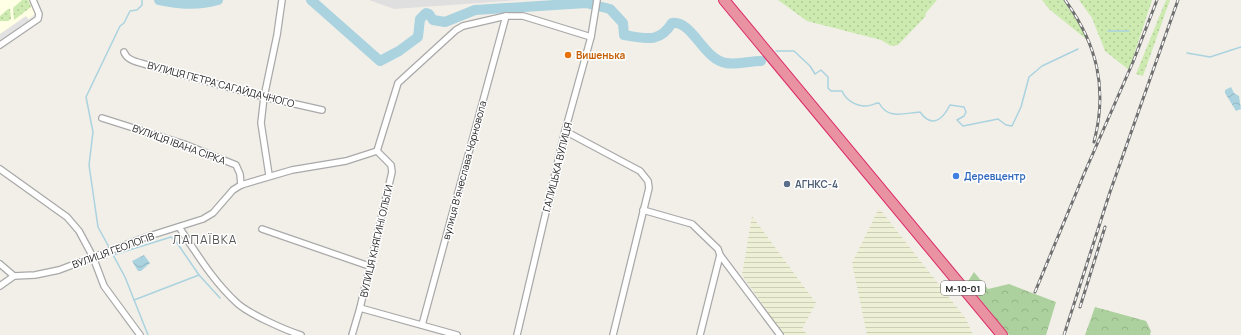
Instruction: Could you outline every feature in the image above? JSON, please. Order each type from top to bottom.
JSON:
[{"type":"highway","name":"М-10-01","points":[[724,0],[1002,335]]},
{"type":"street","points":[[0,46],[38,19],[39,14],[33,0]]},
{"type":"street","points":[[269,175],[261,123],[264,97],[277,35],[282,0]]},
{"type":"street","name":"ГАЛИЦЬКА ВУЛИЦЯ","points":[[517,335],[565,131],[591,37],[597,0]]},
{"type":"street","points":[[377,152],[398,83],[403,76],[456,30],[471,24],[506,16],[523,16],[591,37]]},
{"type":"street","name":"вулиця Вʼячеслава Чорновола","points":[[422,325],[506,16]]},
{"type":"street","name":"ВУЛИЦЯ ПЕТРА САГАЙДАЧНОГО","points":[[124,52],[126,57],[131,60],[147,65],[264,97],[322,110]]},
{"type":"street","name":"ВУЛИЦЯ ІВАНА СІРКА","points":[[102,118],[184,144],[236,165],[240,174],[241,185]]},
{"type":"street","points":[[565,131],[640,171],[648,181],[649,188],[613,335]]},
{"type":"street","name":"ВУЛИЦЯ ГЕОЛОГІВ","points":[[14,276],[35,275],[58,270],[203,218],[213,212],[233,190],[241,185],[269,175],[346,161],[377,152]]},
{"type":"street","name":"ВУЛИЦЯ КНЯГИНІ ОЛЬГИ","points":[[352,335],[360,308],[392,172],[391,165],[377,152]]},
{"type":"street","points":[[0,168],[67,217],[79,231],[93,257],[104,286],[140,335]]},
{"type":"street","points":[[643,210],[692,224],[715,244],[720,255],[780,335]]},
{"type":"street","points":[[179,227],[217,283],[238,305],[288,331],[301,335]]},
{"type":"street","points":[[262,228],[369,266]]},
{"type":"street","points":[[700,335],[720,255]]},
{"type":"street","points":[[0,264],[14,276],[0,286]]},
{"type":"street","points":[[360,308],[457,335]]},
{"type":"shaded area","points":[[0,0],[30,0],[35,14],[0,38]]},
{"type":"shaded area","points":[[369,0],[520,0],[394,9]]},
{"type":"shaded area","points":[[26,16],[29,20],[0,40],[0,34]]},
{"type":"shaded area","points":[[879,208],[966,319],[973,335],[867,335],[852,263]]},
{"type":"shaded area","points":[[752,216],[816,303],[802,329],[808,335],[784,335],[742,275]]},
{"type":"green space","points":[[22,0],[28,0],[31,7],[14,20],[13,8]]},
{"type":"green space","points":[[778,0],[937,0],[925,14],[926,16],[898,45],[891,46],[881,40],[807,21]]},
{"type":"green space","points":[[1042,0],[1063,0],[1082,27],[1086,39],[1049,9]]},
{"type":"green space","points":[[1079,0],[1152,0],[1129,70],[1105,51],[1092,18]]},
{"type":"green space","points":[[1166,0],[1170,0],[1143,76],[1136,74]]},
{"type":"green space","points":[[10,9],[11,19],[8,21],[0,21],[0,16]]},
{"type":"green space","points":[[974,272],[988,289],[1009,284],[1056,302],[1046,335],[1009,335],[967,283]]},
{"type":"green space","points":[[1095,307],[1146,321],[1151,331],[1150,335],[1085,335]]},
{"type":"water","points":[[1231,87],[1234,93],[1239,96],[1241,109],[1236,111],[1225,93],[1225,90]]},
{"type":"water","points":[[144,255],[150,263],[141,271],[138,271],[132,261]]},
{"type":"waterway","points":[[110,249],[98,227],[89,165],[93,132],[86,97],[120,26],[124,23],[130,11],[137,10],[142,5],[142,0]]},
{"type":"waterway","points":[[159,0],[188,4],[218,0]]},
{"type":"waterway","points":[[311,0],[380,61],[399,51],[418,37],[420,19],[426,13],[429,14],[433,20],[445,22],[475,10],[586,3],[610,9],[623,23],[624,35],[645,38],[657,37],[667,30],[672,23],[679,24],[686,28],[711,55],[718,60],[726,63],[761,61]]},
{"type":"waterway","points":[[1108,31],[1129,31]]},
{"type":"waterway","points":[[1187,53],[1210,57],[1241,47]]},
{"type":"waterway","points":[[776,51],[794,51],[810,66],[815,74],[821,70],[828,77],[828,88],[831,91],[842,91],[848,100],[858,105],[868,106],[879,103],[887,112],[892,114],[920,112],[924,117],[933,121],[941,118],[950,105],[964,107],[966,112],[964,116],[957,120],[963,126],[998,119],[1006,125],[1012,126],[1021,107],[1029,77],[1042,66],[1078,49]]},
{"type":"waterway","points":[[113,255],[171,237],[175,240],[199,275],[220,298]]},
{"type":"waterway","points":[[112,253],[125,277],[148,335]]},
{"type":"waterway","points":[[134,300],[199,275]]},
{"type":"railway","points":[[1065,0],[1085,33],[1097,67],[1100,103],[1094,142]]},
{"type":"railway","points":[[1035,292],[1133,62],[1157,0]]},
{"type":"railway","points":[[1064,335],[1110,192],[1178,0]]},
{"type":"railway","points":[[1080,307],[1105,227]]},
{"type":"place","name":"Вишенька","points":[[568,55]]},
{"type":"place","name":"Деревцентр","points":[[956,176]]},
{"type":"place","name":"АГНКС-4","points":[[787,184]]},
{"type":"district","name":"ЛАПАЇВКА","points":[[205,239]]}]
